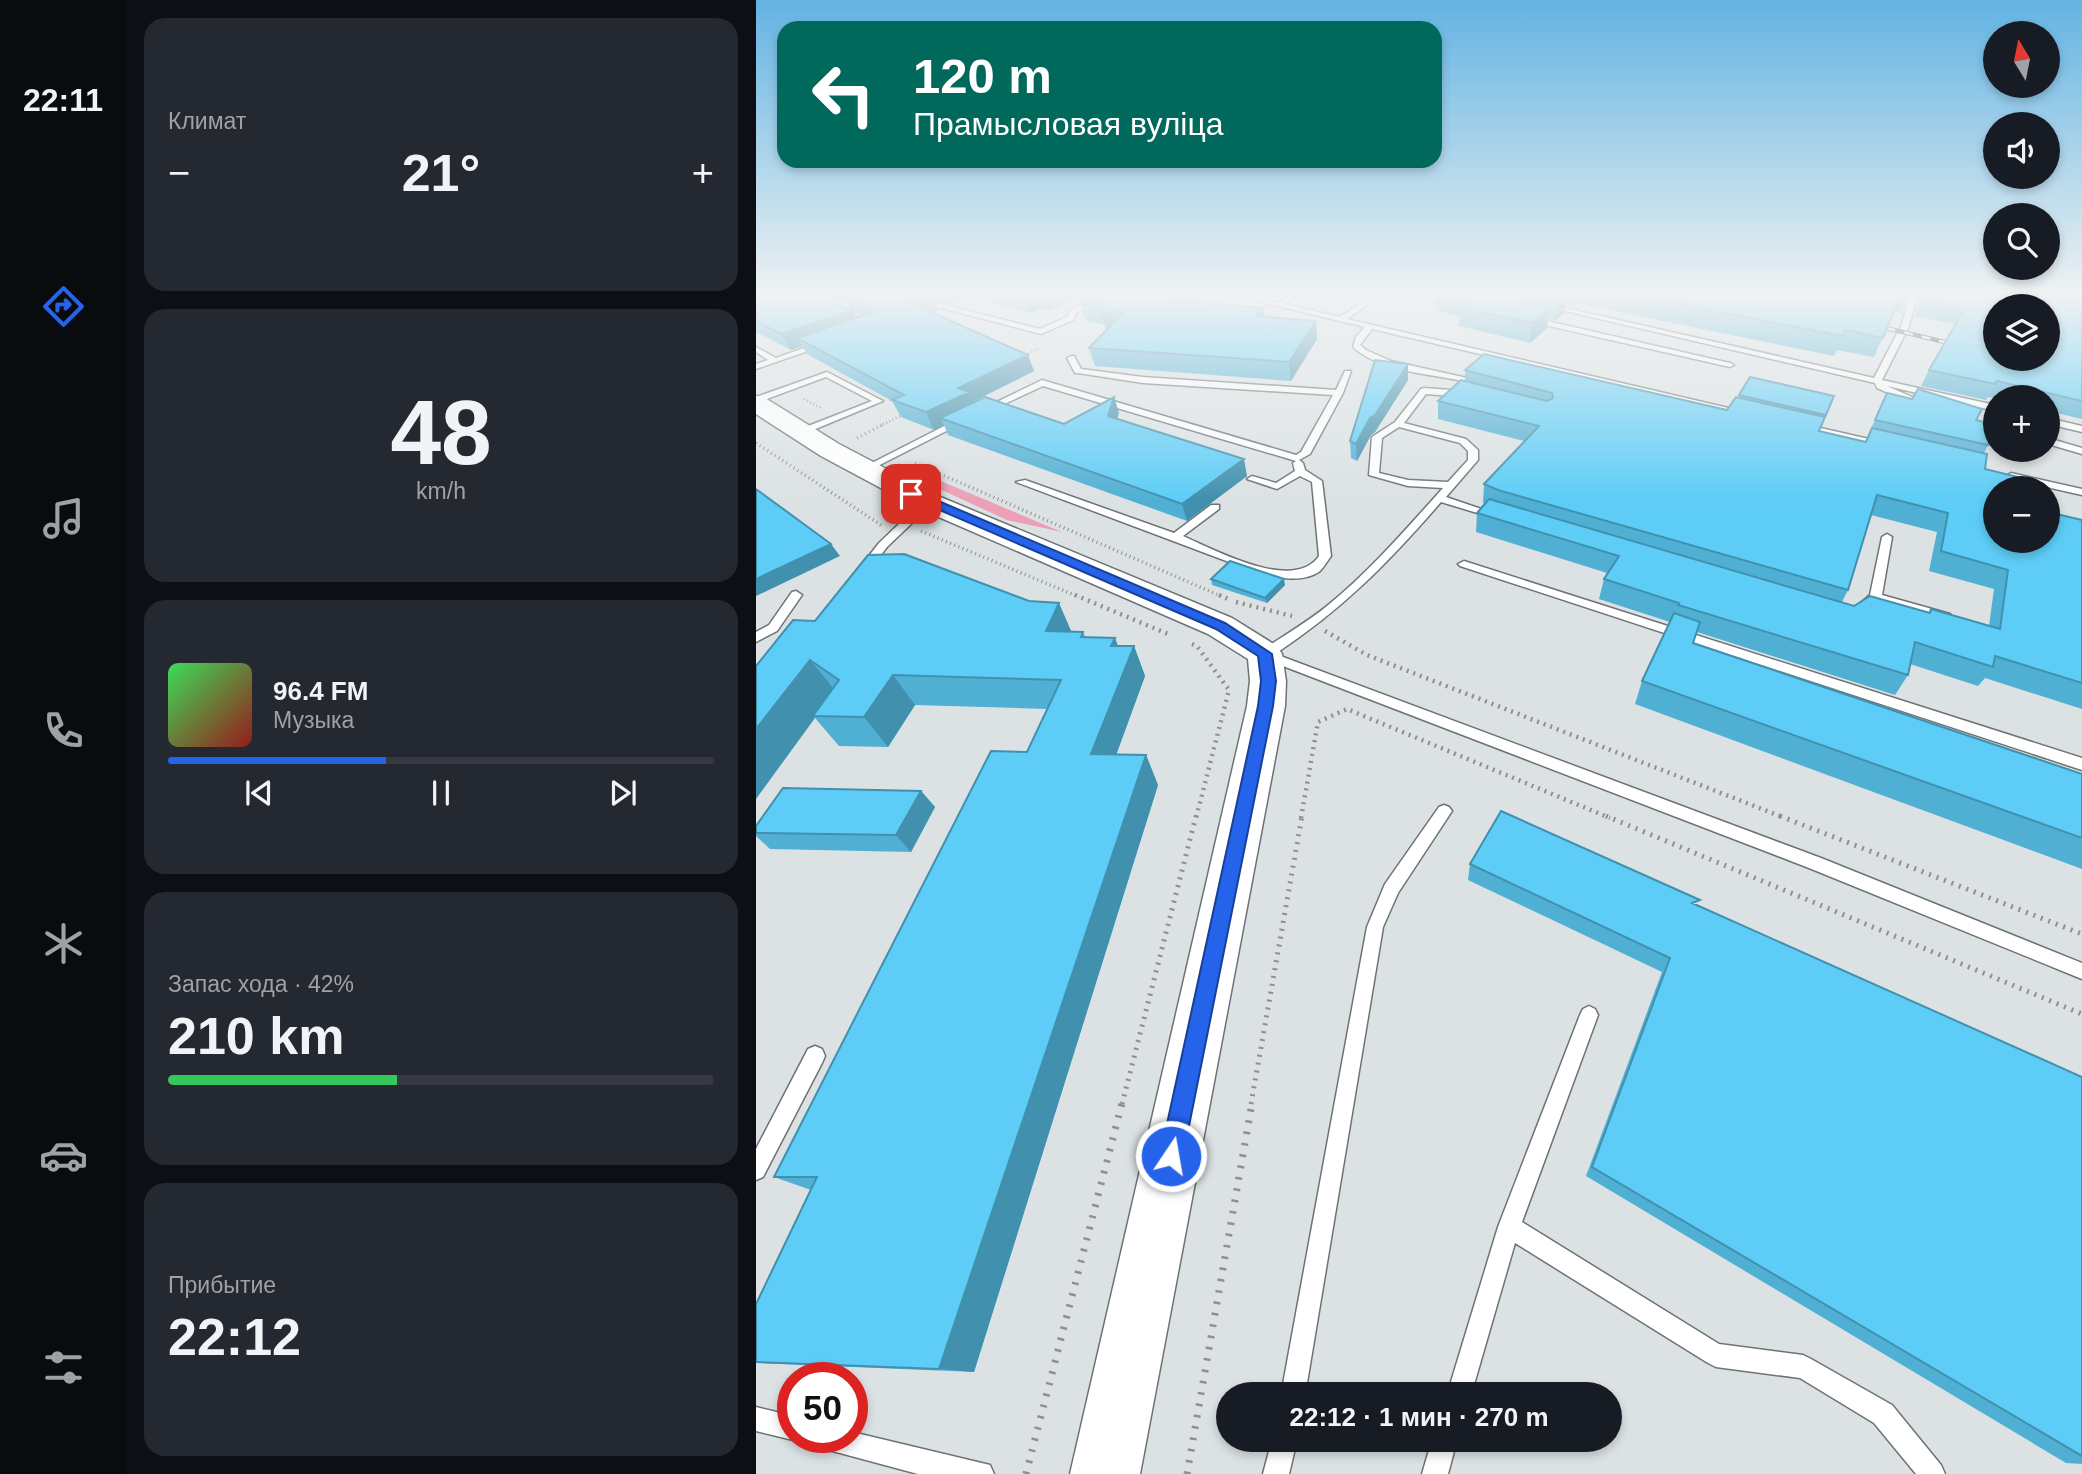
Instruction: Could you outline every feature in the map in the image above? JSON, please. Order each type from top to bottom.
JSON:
[{"type":"main road","points":[[756,402],[801,432],[928,502],[1220,626],[1265,654],[1268,681],[1266,706],[1105,1474]]},
{"type":"lane","points":[[1073,362],[1078,371],[1143,380],[1339,393]]},
{"type":"lane","points":[[1392,362],[1463,377]]},
{"type":"lane","points":[[1522,362],[1760,416]]},
{"type":"lane","points":[[1716,362],[1730,365]]},
{"type":"lane","points":[[1800,362],[1983,405]]},
{"type":"lane","points":[[1887,362],[1878,379],[1880,386],[1888,392],[1921,404]]},
{"type":"lane","points":[[865,469],[1042,383],[1297,458],[1305,454],[1348,373]]},
{"type":"lane","points":[[756,402],[827,374],[879,401],[801,432]]},
{"type":"lane","points":[[1450,485],[1408,483],[1374,475],[1377,437],[1398,424],[1424,391],[1455,391],[1481,398]]},
{"type":"lane","points":[[1787,423],[1894,448]]},
{"type":"lane","points":[[1265,654],[1312,624],[1396,545],[1473,460],[1474,450],[1463,441],[1398,424]]},
{"type":"lane","points":[[2060,424],[2082,429]]},
{"type":"lane","points":[[2060,445],[2082,451]]},
{"type":"lane","points":[[1297,458],[1300,472]]},
{"type":"lane","points":[[1252,479],[1277,486],[1300,472]]},
{"type":"lane","points":[[1021,482],[1272,574],[1294,575],[1315,569],[1325,556],[1317,481],[1300,472]]},
{"type":"lane","points":[[2001,473],[2082,492]]},
{"type":"lane","points":[[1438,498],[1504,517]]},
{"type":"lane","points":[[858,578],[883,545],[928,502]]},
{"type":"lane","points":[[1175,537],[1215,507]]},
{"type":"lane","points":[[1844,620],[1876,597],[1887,537]]},
{"type":"lane","points":[[1464,564],[2082,764]]},
{"type":"lane","points":[[756,638],[774,628],[796,595]]},
{"type":"lane","points":[[1876,597],[1964,623]]},
{"type":"lane","points":[[1265,654],[1815,863],[2082,971]]},
{"type":"lane","points":[[1295,1382],[1375,927],[1391,889],[1444,811]]},
{"type":"lane","points":[[1463,1382],[1510,1227],[1589,1015]]},
{"type":"lane","points":[[756,1170],[815,1056]]},
{"type":"lane","points":[[1510,1227],[1716,1355],[1803,1367],[1826,1380],[1883,1414],[1932,1474]]},
{"type":"lane","points":[[756,1419],[777,1424]]},
{"type":"lane","points":[[868,1448],[943,1468],[981,1474]]},
{"type":"lane","points":[[1276,1474],[1282,1452]]},
{"type":"lane","points":[[1435,1474],[1441,1452]]},
{"type":"path","points":[[781,391],[797,395],[824,410],[832,420],[856,438],[1240,604],[1304,619],[1367,655],[2082,934]]},
{"type":"path","points":[[856,438],[911,410]]},
{"type":"path","points":[[756,443],[883,526],[922,531],[1172,636]]},
{"type":"path","points":[[1026,1474],[1229,690],[1197,646],[1184,641]]},
{"type":"path","points":[[1187,1474],[1318,722],[1347,709],[2082,1014]]},
{"type":"shaded area","points":[[898,463],[1062,532],[1007,520],[896,469]]},
{"type":"building","points":[[842,362],[1014,362],[958,388],[970,392],[926,412],[892,400],[904,395]]},
{"type":"building","points":[[1374,362],[1408,364],[1375,415],[1370,418],[1356,444],[1350,441]]},
{"type":"building","points":[[1475,362],[1518,362],[1727,410],[1736,397],[1825,417],[1819,431],[1866,442],[1872,428],[1983,453],[1985,469],[2014,476],[1983,476],[1983,553],[2060,553],[2060,515],[2082,520],[2082,683],[1995,656],[1993,667],[1915,642],[1908,675],[1678,605],[1679,603],[1604,579],[1619,556],[1477,513],[1489,499],[1854,606],[1870,596],[1930,613],[1931,609],[2000,629],[2008,570],[1941,551],[1948,513],[1877,495],[1848,590],[1484,484],[1539,426],[1438,401],[1461,380],[1547,401],[1553,398],[1552,393],[1465,370]]},
{"type":"building","points":[[1934,362],[1983,362],[1983,371],[2060,371],[2060,362],[2082,362],[2082,401],[2060,396],[2060,385],[2014,385],[1997,381],[1995,384],[1929,370]]},
{"type":"building","points":[[1750,377],[1834,396],[1826,415],[1739,395]]},
{"type":"building","points":[[1918,389],[1982,409],[1976,420],[1983,422],[1983,444],[1875,420],[1887,393],[1912,399]]},
{"type":"building","points":[[985,397],[1064,424],[1114,397],[1108,416],[1244,459],[1182,504],[940,418]]},
{"type":"building","points":[[756,489],[831,544],[756,579]]},
{"type":"building","points":[[904,554],[1029,601],[1059,603],[1046,631],[1083,632],[1081,637],[1115,638],[1111,646],[1134,646],[1091,754],[1146,755],[939,1369],[868,1366],[868,1362],[756,1362],[756,1304],[817,1177],[774,1177],[991,751],[1027,752],[1061,680],[893,675],[864,717],[813,716],[839,680],[810,660],[756,729],[756,666],[793,620],[815,621],[868,555]]},
{"type":"building","points":[[1230,561],[1284,579],[1265,598],[1211,579]]},
{"type":"building","points":[[1674,613],[1700,622],[1693,643],[2082,774],[2082,838],[1642,681]]},
{"type":"building","points":[[783,788],[921,791],[896,835],[756,833],[756,826]]},
{"type":"building","points":[[1501,811],[1700,900],[1692,903],[2082,1077],[2082,1456],[1592,1167],[1670,958],[1470,864]]},
{"type":"route","points":[[911,494],[1220,626],[1265,654],[1268,681],[1266,706],[1171,1156]]}]
